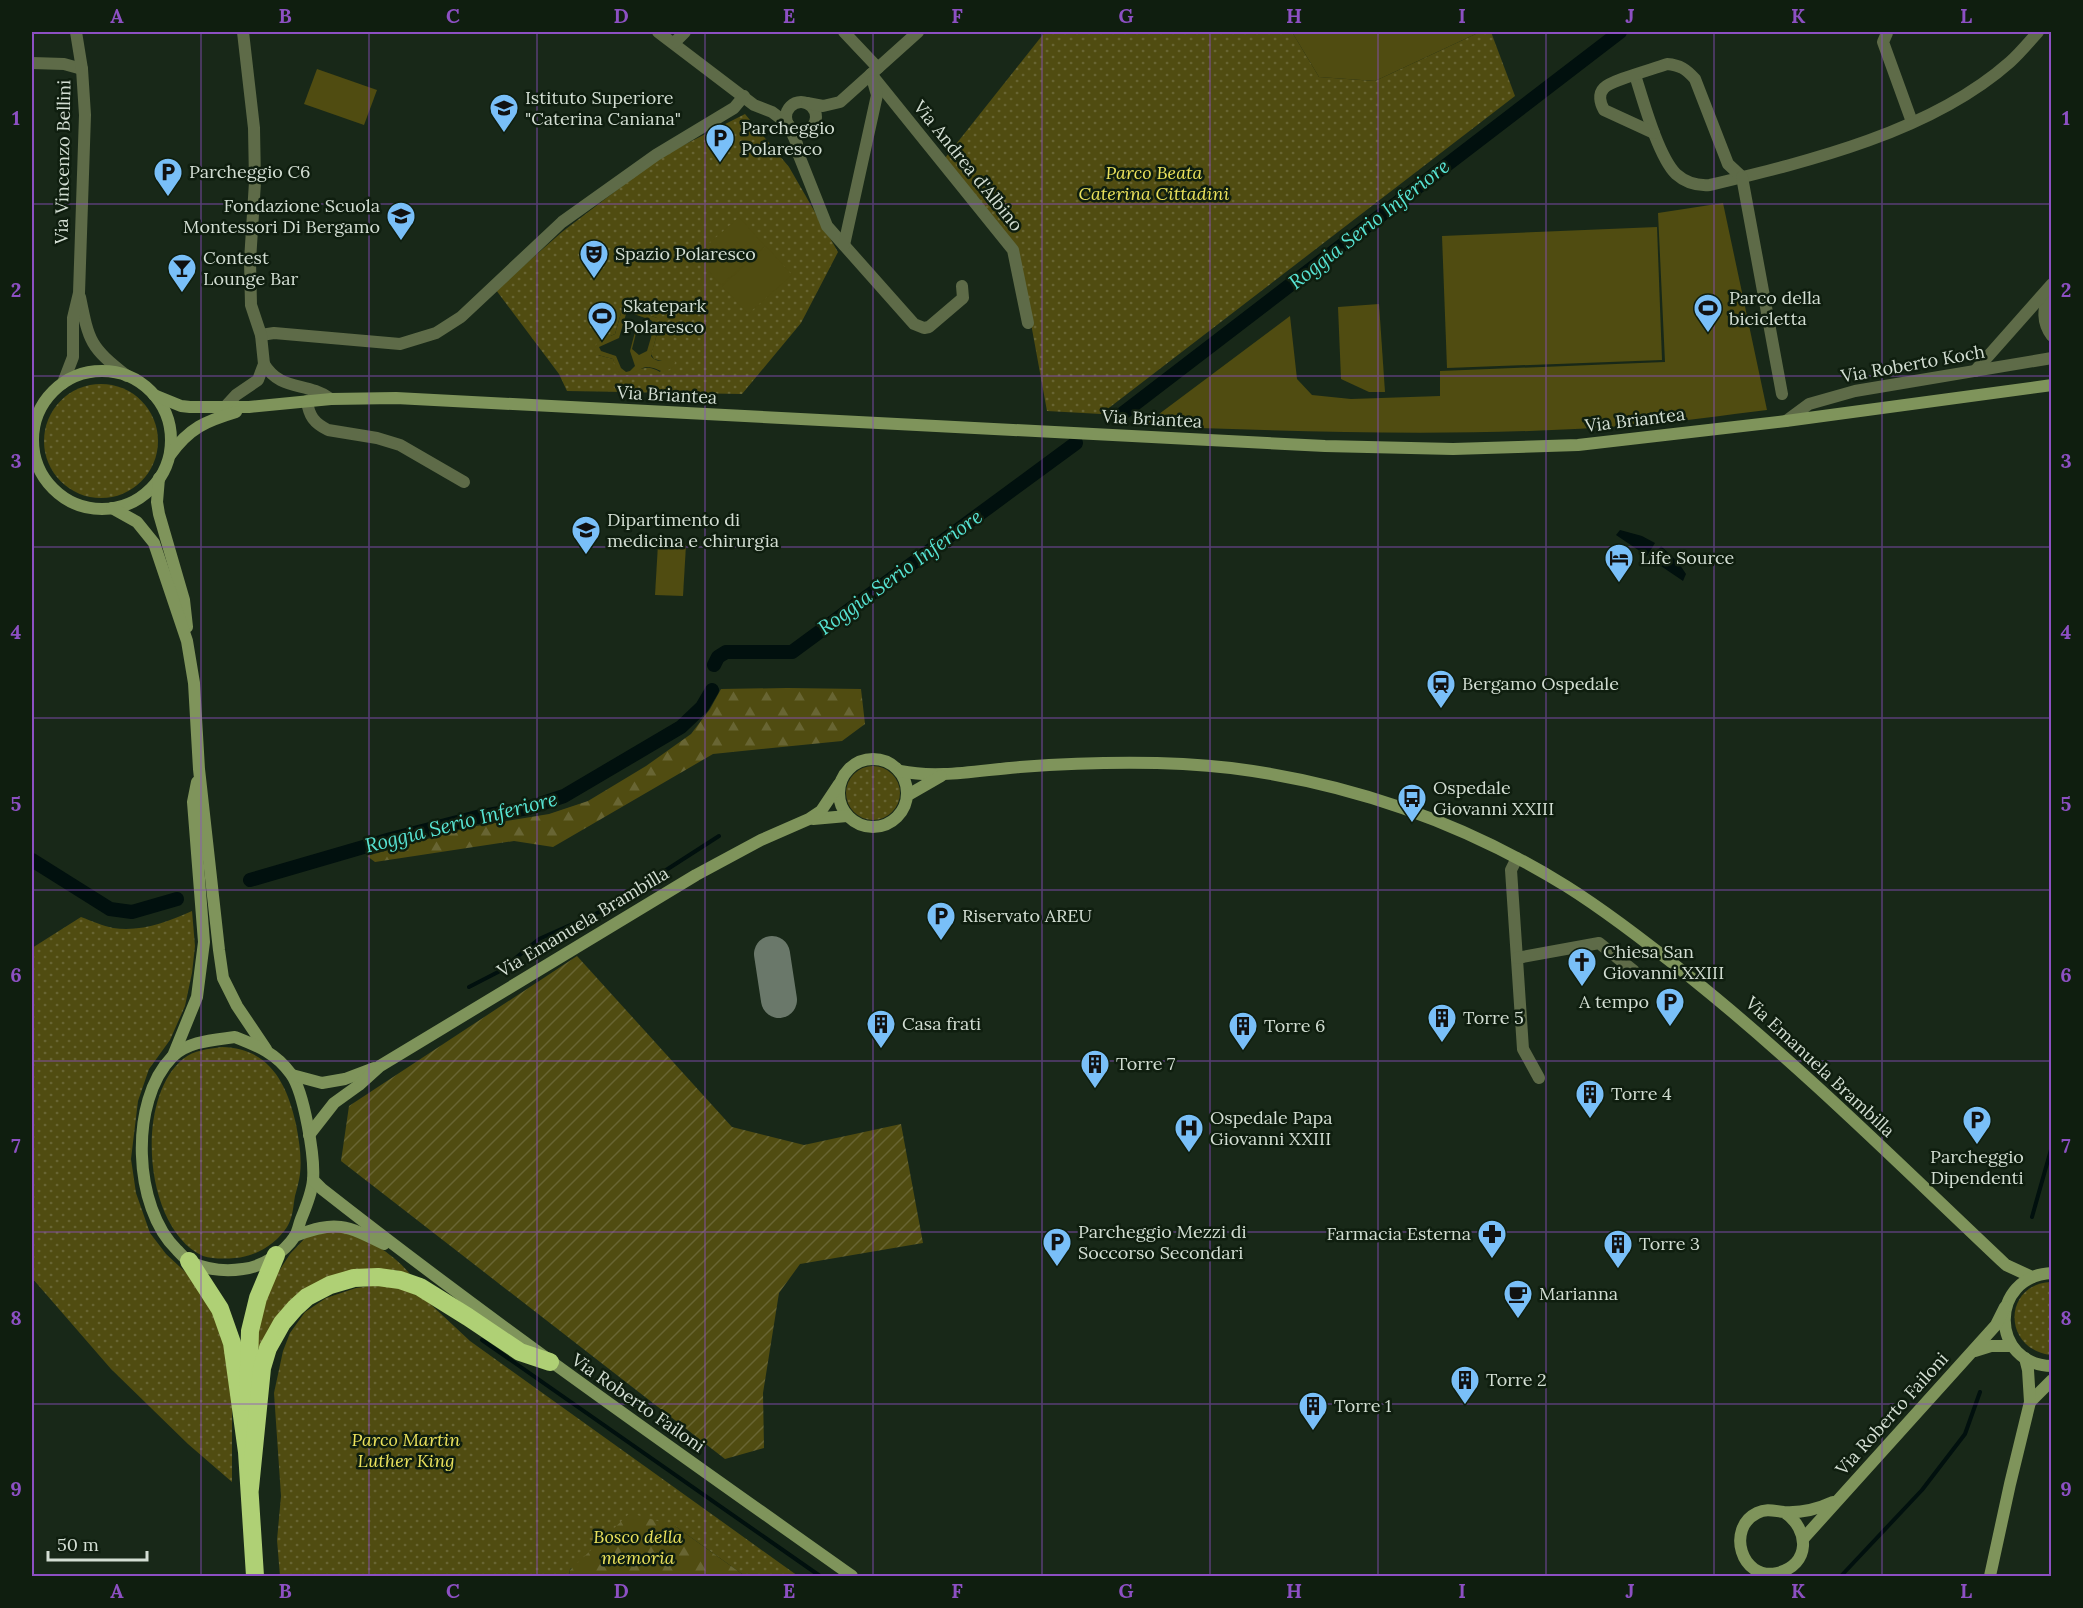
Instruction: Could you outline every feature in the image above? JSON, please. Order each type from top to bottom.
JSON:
[{"type":"highway","points":[[247,1452],[250,1331],[258,1298],[276,1255]]},
{"type":"highway","points":[[189,1261],[220,1310],[232,1343],[263,1576]]},
{"type":"highway","points":[[255,1576],[251,1493],[262,1368],[268,1348],[282,1323],[307,1297],[330,1285],[354,1278],[378,1276],[400,1280],[420,1287],[520,1352],[550,1362]]},
{"type":"street","name":"Via Vincenzo Bellini","points":[[63,383],[73,357],[73,318],[79,293],[85,115],[82,69],[76,32]]},
{"type":"street","points":[[224,408],[236,395],[258,380],[264,364],[261,335],[250,304],[255,182],[254,139],[243,32]]},
{"type":"street","points":[[658,32],[744,96],[772,112],[788,125],[800,132],[811,129],[816,120],[813,107],[801,103],[788,109],[786,119],[788,125],[797,144],[798,153],[827,226],[919,327],[930,327],[963,298],[962,286]]},
{"type":"street","points":[[674,42],[684,32]]},
{"type":"street","name":"Via Andrea d'Albino","points":[[844,32],[1013,250],[1028,323]]},
{"type":"street","points":[[798,153],[802,139],[811,129],[918,32]]},
{"type":"street","points":[[1635,75],[1654,134],[1670,166],[1682,179],[1690,183],[1710,185],[1821,157],[1912,122],[1976,89],[2010,62],[2038,32]]},
{"type":"street","points":[[1887,33],[1883,42],[1912,122]]},
{"type":"street","points":[[32,63],[64,64],[82,69]]},
{"type":"street","points":[[1654,134],[1608,112],[1600,100],[1604,88],[1609,84],[1666,64],[1684,68],[1695,79],[1728,164],[1742,177],[1782,394]]},
{"type":"street","points":[[844,245],[878,95],[874,71]]},
{"type":"street","points":[[261,335],[274,333],[400,344],[436,333],[460,317],[562,222],[656,155],[734,108],[744,96]]},
{"type":"street","points":[[760,107],[778,109],[801,103],[823,106],[840,102]]},
{"type":"street","points":[[2050,286],[2043,316],[2045,325],[2052,336]]},
{"type":"street","points":[[1975,371],[2050,286]]},
{"type":"street","name":"Via Vincenzo Bellini","points":[[79,293],[88,335],[96,349],[127,376]]},
{"type":"street","name":"Via Roberto Koch","points":[[1786,420],[1809,404],[1855,391],[2052,358]]},
{"type":"street","points":[[264,364],[270,373],[281,382],[314,389],[331,399]]},
{"type":"street","points":[[159,478],[142,495],[112,508],[89,507],[66,499],[46,481],[39,468],[33,449],[33,434],[37,416],[51,393],[63,383],[80,375],[91,372],[111,372],[127,376],[142,384],[154,395],[162,407],[171,438],[169,456]]},
{"type":"street","name":"Via Briantea","points":[[249,407],[307,400],[396,398],[1325,446],[1453,449],[1578,445],[2052,385]]},
{"type":"street","points":[[32,399],[51,393]]},
{"type":"street","points":[[154,395],[181,406],[249,407]]},
{"type":"street","points":[[307,400],[311,417],[322,427],[381,439],[400,446],[464,482]]},
{"type":"street","points":[[199,769],[193,802],[204,942],[197,997],[172,1056],[153,1085],[142,1133],[141,1162],[149,1203],[166,1239],[189,1261],[222,1272],[253,1268],[276,1255],[295,1236],[313,1180],[309,1135],[303,1106],[292,1075],[266,1049],[237,1006],[223,978],[199,769],[194,683],[184,600],[157,502],[159,478],[169,456],[180,441],[201,424],[249,407]]},
{"type":"street","points":[[112,508],[137,522],[154,543],[188,645]]},
{"type":"street","name":"Via Emanuela Brambilla","points":[[309,1135],[334,1103],[381,1066],[696,875],[821,811],[851,766],[860,761],[882,760],[892,764],[900,771],[918,775],[1092,762],[1166,763],[1249,771],[1312,782],[1377,800],[1431,819],[1517,858],[1565,885],[1646,941],[1750,1025],[2006,1265],[2042,1274]]},
{"type":"street","points":[[900,771],[906,782],[908,795]]},
{"type":"street","name":"Via Emanuela Brambilla","points":[[809,819],[847,816],[855,822],[873,828],[891,822],[903,811],[908,795],[944,774]]},
{"type":"street","points":[[839,784],[838,796],[847,816]]},
{"type":"street","points":[[1517,858],[1510,870],[1523,1049],[1539,1078]]},
{"type":"street","points":[[1517,958],[1599,943],[1634,971]]},
{"type":"street","points":[[172,1056],[200,1041],[235,1037],[266,1049]]},
{"type":"street","name":"Via Emanuela Brambilla","points":[[292,1075],[322,1083],[345,1079],[381,1066]]},
{"type":"street","name":"Via Roberto Failoni","points":[[313,1180],[406,1255],[550,1362],[852,1576]]},
{"type":"street","name":"Via Roberto Failoni","points":[[295,1236],[322,1227],[346,1226],[406,1255]]},
{"type":"street","name":"Via Roberto Failoni","points":[[1839,1499],[1819,1508],[1784,1512],[1774,1509],[1756,1513],[1746,1521],[1740,1531],[1739,1545],[1744,1559],[1752,1567],[1771,1575],[1785,1571],[1795,1563],[1802,1552],[1803,1539],[1996,1325],[2007,1302],[2022,1282],[2042,1274],[2052,1263]]},
{"type":"street","points":[[2006,1265],[2010,1283],[2005,1328],[2012,1346],[2025,1358],[2039,1365],[2052,1365]]},
{"type":"street","name":"Via Roberto Failoni","points":[[1971,1353],[1984,1348],[2012,1346]]},
{"type":"street","points":[[1990,1576],[2030,1402],[2025,1358]]},
{"type":"street","points":[[2030,1402],[2052,1380]]},
{"type":"street","points":[[1784,1512],[1794,1518],[1803,1539]]},
{"type":"green space","name":"Parco Beata Caterina Cittadini","points":[[1045,32],[1292,32],[1319,77],[1375,81],[1480,32],[1491,32],[1515,96],[1101,414],[1047,411],[1017,247],[945,158]]},
{"type":"green space","points":[[1292,32],[1480,32],[1375,81],[1319,77]]},
{"type":"green space","points":[[317,69],[377,90],[364,125],[304,104]]},
{"type":"green space","name":"Spazio Polaresco","points":[[745,114],[789,167],[838,252],[801,323],[742,394],[567,391],[559,374],[496,290],[562,232],[660,157]],"holes":[[[632,309],[657,318],[658,331],[651,354],[654,359],[666,362],[660,372],[648,368],[624,374],[613,359],[598,355],[599,341],[615,334],[621,313]]]},
{"type":"green space","name":"Parco della bicicletta","points":[[1723,203],[1767,410],[1653,424],[1451,433],[1143,426],[1290,316],[1297,379],[1312,395],[1351,399],[1440,396],[1440,371],[1665,362],[1658,213]]},
{"type":"green space","points":[[739,217],[765,246],[721,285],[695,256]]},
{"type":"green space","points":[[1657,227],[1662,360],[1447,368],[1442,236]]},
{"type":"green space","points":[[766,246],[792,275],[748,314],[722,286]]},
{"type":"green space","points":[[1379,304],[1385,392],[1369,392],[1341,379],[1338,307]]},
{"type":"green space","name":"Skatepark Polaresco","points":[[632,309],[657,318],[659,326],[651,356],[660,361],[675,362],[674,366],[666,371],[647,367],[629,375],[623,375],[618,371],[613,359],[598,355],[595,351],[596,344],[615,334],[624,310]],"holes":[[[631,313],[651,320],[654,327],[647,351],[639,355],[632,349],[636,333],[641,329],[639,326],[636,328],[630,351],[635,366],[630,371],[626,372],[621,368],[616,356],[601,351],[599,347],[619,338],[626,314]]]},
{"type":"green space","points":[[101,384],[123,388],[142,400],[154,419],[158,441],[154,463],[142,482],[123,494],[101,498],[79,494],[60,482],[48,463],[44,441],[48,419],[60,400],[79,388]]},
{"type":"green space","points":[[658,544],[686,545],[683,596],[655,595]]},
{"type":"green space","points":[[721,689],[861,689],[865,724],[842,741],[713,754],[553,847],[514,841],[375,862],[367,856],[470,827],[549,814],[588,801],[646,766],[691,734],[710,709]]},
{"type":"green space","points":[[868,766],[878,766],[888,770],[896,778],[900,793],[896,808],[888,816],[878,820],[868,820],[858,816],[850,808],[846,798],[846,788],[850,778],[858,770]]},
{"type":"green space","points":[[192,911],[195,946],[185,1006],[170,1040],[149,1069],[138,1101],[131,1159],[136,1193],[150,1233],[166,1254],[193,1279],[218,1322],[232,1379],[232,1482],[188,1444],[111,1369],[32,1278],[32,948],[81,917],[113,928],[134,929],[164,922]]},
{"type":"green space","points":[[577,956],[732,1127],[804,1145],[901,1124],[923,1243],[800,1264],[779,1293],[763,1393],[764,1448],[725,1459],[341,1161],[349,1106]]},
{"type":"green space","points":[[222,1047],[252,1054],[273,1070],[281,1082],[292,1109],[301,1161],[292,1216],[282,1233],[271,1244],[257,1252],[243,1257],[223,1259],[203,1256],[183,1241],[168,1219],[158,1192],[152,1162],[152,1132],[157,1103],[167,1078],[187,1056],[201,1050]]},
{"type":"green space","points":[[340,1229],[378,1247],[410,1274],[395,1270],[359,1270],[320,1281],[257,1349],[261,1309],[277,1274],[290,1254],[307,1236]]},
{"type":"green space","points":[[2051,1282],[2052,1355],[2050,1355],[2034,1350],[2023,1341],[2017,1329],[2015,1317],[2017,1304],[2024,1293],[2035,1285]]},
{"type":"green space","name":"Parco Martin Luther King","points":[[378,1285],[402,1289],[425,1299],[470,1341],[798,1576],[745,1576],[675,1526],[570,1569],[569,1576],[280,1576],[277,1540],[281,1496],[274,1393],[283,1351],[290,1333],[305,1312],[326,1298],[356,1288]]},
{"type":"green space","name":"Bosco della memoria","points":[[630,1513],[675,1526],[745,1576],[569,1576],[570,1570]]},
{"type":"shaded area","points":[[1620,530],[1642,536],[1655,543],[1647,556],[1616,535]]},
{"type":"shaded area","points":[[1661,546],[1678,562],[1686,574],[1683,581],[1652,560]]},
{"type":"waterway","name":"Roggia Serio Inferiore","points":[[1118,417],[1620,32]]},
{"type":"waterway","name":"Roggia Serio Inferiore","points":[[714,665],[718,657],[726,652],[792,652],[1076,443]]},
{"type":"waterway","name":"Roggia Serio Inferiore","points":[[250,880],[391,839],[477,817],[528,808],[564,796],[681,727],[702,707],[712,690]]},
{"type":"waterway","points":[[469,987],[500,971],[539,939],[604,910],[719,836]]},
{"type":"waterway","points":[[32,860],[110,909],[132,912],[177,899]]},
{"type":"waterway","points":[[2032,1217],[2052,1146]]},
{"type":"waterway","points":[[482,1340],[820,1576]]},
{"type":"waterway","points":[[1841,1576],[1922,1490],[1965,1434],[1980,1392]]},
{"type":"taxiway","points":[[772,954],[779,1000]]},
{"type":"place","name":"Istituto Superiore \"Caterina Caniana\"","points":[[504,134]]},
{"type":"place","name":"Parcheggio Polaresco","points":[[720,164]]},
{"type":"place","name":"Parcheggio C6","points":[[168,198]]},
{"type":"place","name":"Fondazione Scuola Montessori Di Bergamo","points":[[401,242]]},
{"type":"place","name":"Spazio Polaresco","points":[[594,280]]},
{"type":"place","name":"Contest Lounge Bar","points":[[182,294]]},
{"type":"place","name":"Parco della bicicletta","points":[[1708,334]]},
{"type":"place","name":"Skatepark Polaresco","points":[[602,342]]},
{"type":"place","name":"Dipartimento di medicina e chirurgia","points":[[586,556]]},
{"type":"place","name":"Life Source","points":[[1619,584]]},
{"type":"place","name":"Bergamo Ospedale","points":[[1441,710]]},
{"type":"place","name":"Ospedale Giovanni XXIII","points":[[1412,824]]},
{"type":"place","name":"Riservato AREU","points":[[941,942]]},
{"type":"place","name":"Chiesa San Giovanni XXIII","points":[[1582,988]]},
{"type":"place","name":"A tempo","points":[[1670,1028]]},
{"type":"place","name":"Torre 5","points":[[1442,1044]]},
{"type":"place","name":"Casa frati","points":[[881,1050]]},
{"type":"place","name":"Torre 6","points":[[1243,1052]]},
{"type":"place","name":"Torre 7","points":[[1095,1090]]},
{"type":"place","name":"Torre 4","points":[[1590,1120]]},
{"type":"place","name":"Parcheggio Dipendenti","points":[[1977,1146]]},
{"type":"place","name":"Ospedale Papa Giovanni XXIII","points":[[1189,1154]]},
{"type":"place","name":"Farmacia Esterna","points":[[1492,1260]]},
{"type":"place","name":"Parcheggio Mezzi di Soccorso Secondari","points":[[1057,1268]]},
{"type":"place","name":"Torre 3","points":[[1618,1270]]},
{"type":"place","name":"Marianna","points":[[1518,1320]]},
{"type":"place","name":"Torre 2","points":[[1465,1406]]},
{"type":"place","name":"Torre 1","points":[[1313,1432]]}]
